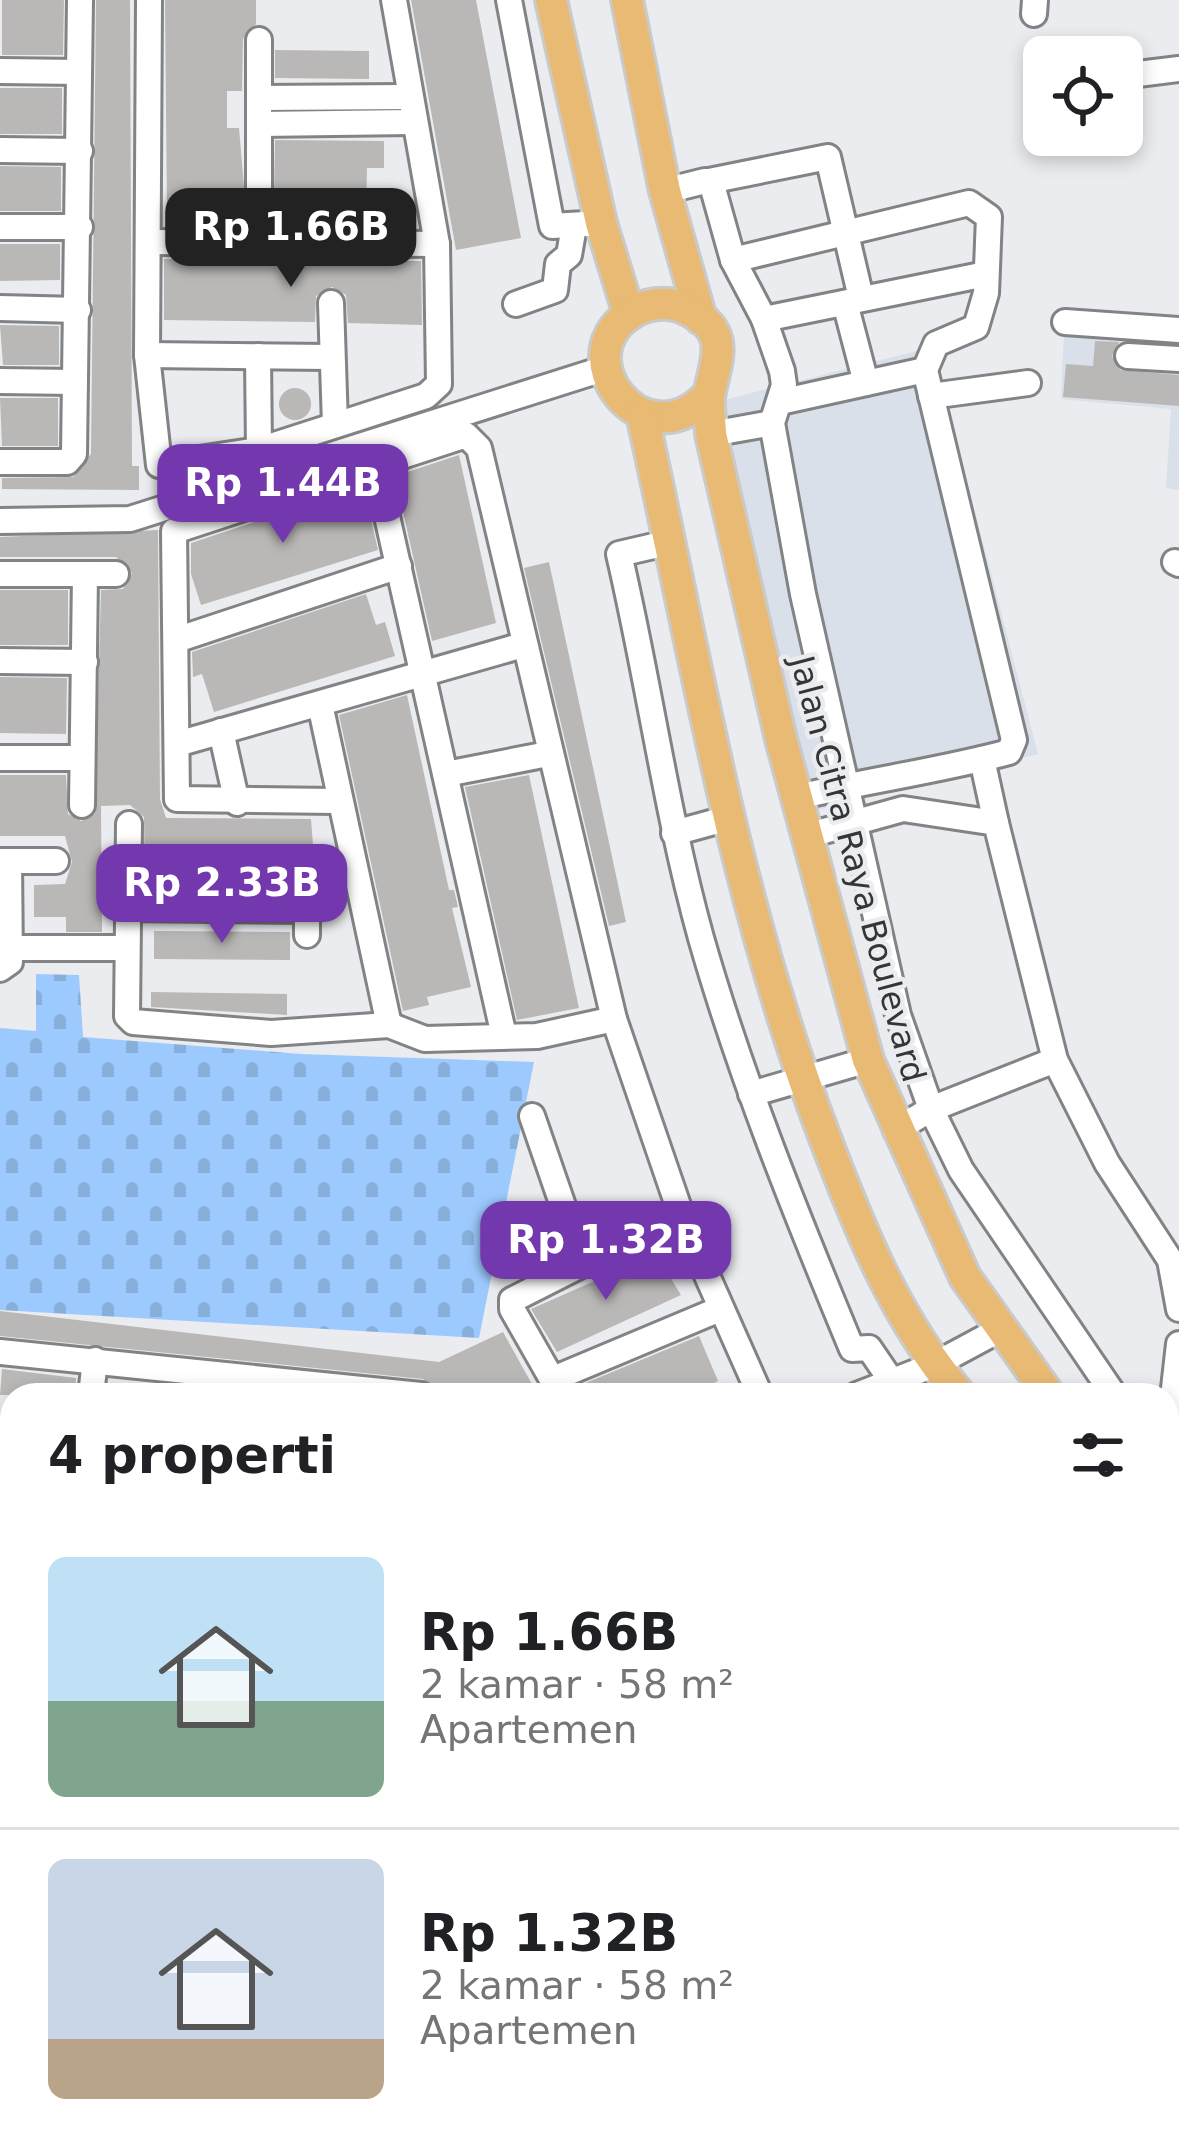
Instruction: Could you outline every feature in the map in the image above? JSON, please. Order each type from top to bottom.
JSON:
[{"type":"main road","points":[[550,0],[587,224],[629,314]]},
{"type":"main road","points":[[627,0],[665,190],[701,319],[715,338],[720,361],[709,394],[680,415],[642,414],[625,404],[606,368],[608,344],[629,314],[670,304],[701,319]]},
{"type":"main road","name":"Jalan Citra Raya Boulevard","points":[[709,394],[712,434],[806,836],[868,1060],[954,1257],[999,1330],[1040,1383]]},
{"type":"main road","points":[[642,414],[725,819],[803,1081],[896,1306],[950,1383]]},
{"type":"street","points":[[0,462],[72,460],[80,227],[80,0]]},
{"type":"street","points":[[149,0],[146,355],[156,463],[259,450],[426,396],[439,384],[437,244],[394,0]]},
{"type":"street","points":[[509,0],[552,226],[587,224]]},
{"type":"street","points":[[259,40],[259,189]]},
{"type":"street","points":[[1143,73],[1179,69]]},
{"type":"street","points":[[0,71],[80,72]]},
{"type":"street","points":[[259,111],[410,110]]},
{"type":"street","points":[[0,150],[80,151]]},
{"type":"street","points":[[665,190],[826,156],[847,232],[866,383]]},
{"type":"street","points":[[709,182],[733,260],[764,319],[782,371],[776,412],[847,785],[898,1015],[931,1109],[961,1170],[1106,1383]]},
{"type":"street","points":[[733,260],[969,203],[989,217],[986,274],[976,327],[935,344],[925,370],[1014,725],[1009,752],[798,797]]},
{"type":"street","points":[[516,304],[555,290],[558,264],[587,224]]},
{"type":"street","points":[[0,226],[80,227]]},
{"type":"street","points":[[148,242],[437,244]]},
{"type":"street","points":[[764,319],[986,274]]},
{"type":"street","points":[[331,303],[335,424]]},
{"type":"street","points":[[0,308],[78,310]]},
{"type":"street","points":[[1065,322],[1179,330]]},
{"type":"street","points":[[146,355],[330,357]]},
{"type":"street","points":[[258,356],[259,450]]},
{"type":"street","points":[[1129,356],[1179,359]]},
{"type":"street","points":[[0,521],[130,519],[606,368]]},
{"type":"street","points":[[712,434],[866,383],[925,370]]},
{"type":"street","points":[[0,381],[74,382]]},
{"type":"street","points":[[932,396],[1028,383]]},
{"type":"street","points":[[337,801],[177,800],[179,639],[172,538],[179,526],[460,435],[477,443],[614,1019],[685,1226],[751,1383]]},
{"type":"street","points":[[375,463],[504,1036]]},
{"type":"street","points":[[670,542],[619,554],[674,833],[752,1094],[852,1348],[869,1348],[893,1383]]},
{"type":"street","points":[[179,639],[399,566]]},
{"type":"street","points":[[0,574],[116,574]]},
{"type":"street","points":[[82,806],[85,574]]},
{"type":"street","points":[[177,744],[523,645]]},
{"type":"street","points":[[0,661],[85,662]]},
{"type":"street","points":[[320,704],[337,801],[389,1025]]},
{"type":"street","points":[[221,731],[236,802]]},
{"type":"street","points":[[446,774],[548,754]]},
{"type":"street","points":[[0,758],[82,758]]},
{"type":"street","points":[[982,759],[1055,1060],[1107,1163],[1170,1260],[1179,1309]]},
{"type":"street","points":[[896,776],[903,809]]},
{"type":"street","points":[[806,836],[903,809],[996,823]]},
{"type":"street","points":[[674,833],[725,819]]},
{"type":"street","points":[[129,824],[124,948],[127,1016],[133,1022],[272,1033],[389,1025],[415,1039],[559,1034],[614,1019]]},
{"type":"street","points":[[56,861],[4,861],[7,958],[124,948]]},
{"type":"street","points":[[125,908],[300,910],[307,917],[307,935]]},
{"type":"street","points":[[752,1094],[868,1060]]},
{"type":"street","points":[[896,1130],[931,1109],[1055,1060]]},
{"type":"street","points":[[532,1116],[583,1264]]},
{"type":"street","points":[[555,1383],[511,1303],[583,1264],[685,1226]]},
{"type":"street","points":[[565,1383],[720,1309]]},
{"type":"street","points":[[906,1383],[999,1330]]},
{"type":"street","points":[[1175,1383],[1179,1344]]},
{"type":"street","points":[[0,1352],[306,1383]]},
{"type":"street","points":[[92,1383],[94,1360]]},
{"type":"shaded area","points":[[1064,332],[1179,339],[1179,490],[1166,488],[1171,409],[1061,399]]},
{"type":"shaded area","points":[[932,347],[1038,754],[817,810],[712,403]]},
{"type":"green space","points":[[36,974],[79,975],[83,1037],[301,1054],[534,1062],[479,1338],[0,1310],[0,1028],[36,1031]]},
{"type":"building","points":[[2,0],[64,0],[63,55],[2,55]]},
{"type":"building","points":[[96,0],[130,0],[132,466],[139,466],[139,490],[2,489],[2,478],[73,477],[91,454]]},
{"type":"building","points":[[165,0],[256,0],[256,24],[243,39],[242,91],[227,91],[227,128],[239,128],[245,198],[260,205],[274,196],[275,140],[384,141],[384,168],[367,168],[366,216],[167,218]]},
{"type":"building","points":[[411,0],[476,0],[521,238],[456,250]]},
{"type":"building","points":[[275,50],[369,51],[369,79],[275,78]]},
{"type":"building","points":[[0,88],[62,88],[62,134],[0,134]]},
{"type":"building","points":[[0,166],[61,167],[61,211],[0,211]]},
{"type":"building","points":[[0,244],[60,244],[60,280],[0,281]]},
{"type":"building","points":[[164,259],[421,261],[422,325],[348,323],[346,295],[332,287],[316,296],[315,322],[164,320]]},
{"type":"building","points":[[0,325],[59,326],[59,365],[3,365]]},
{"type":"building","points":[[1095,341],[1119,342],[1112,356],[1120,370],[1179,375],[1179,406],[1063,397],[1066,364],[1093,366]]},
{"type":"building","points":[[295,388],[306,393],[311,404],[306,415],[295,420],[284,415],[279,404],[284,393]]},
{"type":"building","points":[[0,398],[58,398],[58,446],[2,446]]},
{"type":"building","points":[[459,455],[496,623],[432,641],[395,476]]},
{"type":"building","points":[[363,486],[378,550],[201,605],[191,574],[191,543]]},
{"type":"building","points":[[158,530],[160,799],[166,818],[311,819],[316,884],[172,883],[172,890],[145,891],[144,817],[130,805],[101,806],[102,932],[66,932],[66,917],[34,917],[34,885],[65,884],[72,862],[65,836],[0,836],[0,775],[66,775],[68,814],[81,821],[95,814],[101,590],[123,589],[132,573],[116,557],[0,557],[0,537]]},
{"type":"building","points":[[549,562],[626,922],[609,926],[524,568]]},
{"type":"building","points":[[0,590],[68,590],[68,645],[0,645]]},
{"type":"building","points":[[366,594],[376,625],[385,622],[395,656],[214,712],[202,674],[193,677],[192,652]]},
{"type":"building","points":[[0,677],[67,678],[66,734],[0,733]]},
{"type":"building","points":[[407,695],[449,890],[454,890],[458,907],[452,908],[471,987],[427,997],[429,1005],[403,1011],[339,715]]},
{"type":"building","points":[[529,775],[579,1008],[517,1020],[465,787]]},
{"type":"building","points":[[154,931],[290,932],[290,960],[154,959]]},
{"type":"building","points":[[151,992],[287,994],[287,1015],[151,1007]]},
{"type":"building","points":[[656,1254],[681,1295],[557,1352],[531,1309]]},
{"type":"building","points":[[0,1311],[439,1362],[503,1332],[531,1383],[429,1383],[0,1336]]},
{"type":"building","points":[[699,1336],[718,1381],[714,1383],[586,1383]]},
{"type":"building","points":[[2,1369],[76,1378],[76,1383],[1,1383]]}]
